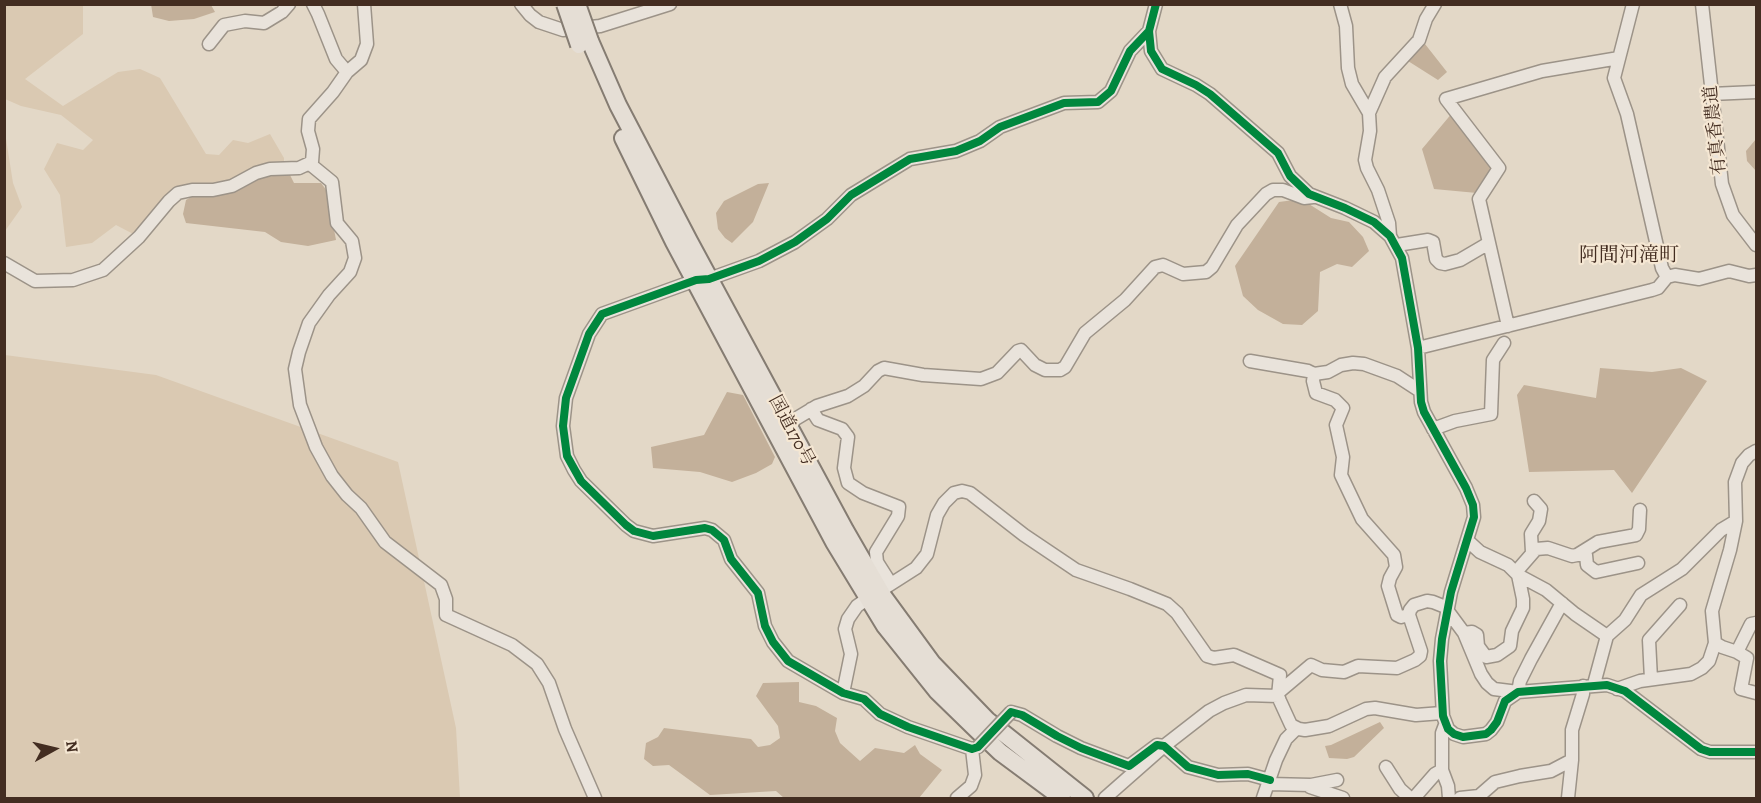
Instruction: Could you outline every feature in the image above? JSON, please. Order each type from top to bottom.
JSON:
[{"type":"highway","name":"国道170号","points":[[565,4],[584,43],[627,146],[674,242],[703,279],[880,591],[885,626],[937,691],[1000,752],[1062,798]]},
{"type":"highway","name":"国道170号","points":[[578,4],[584,43]]},
{"type":"highway","name":"国道170号","points":[[703,279],[829,533],[880,591],[932,663],[987,720],[1085,798]]},
{"type":"street","points":[[209,45],[224,26],[245,21],[264,22],[282,12],[289,4]]},
{"type":"street","points":[[312,4],[336,59],[347,72]]},
{"type":"street","points":[[364,4],[367,44],[361,60],[347,72],[309,120],[308,131],[313,149],[310,164],[332,182],[337,223],[352,241],[355,258],[350,272],[329,295],[309,324],[299,352],[296,369],[300,405],[316,447],[332,476],[361,508],[385,542],[441,585],[446,598],[446,615],[512,645],[537,664],[549,683],[565,729],[595,798]]},
{"type":"street","points":[[521,4],[539,22],[563,30],[600,26],[670,4]]},
{"type":"street","points":[[1156,4],[1149,31],[1151,51],[1162,69],[1210,94],[1278,153],[1290,177],[1309,195],[1345,208],[1374,222],[1394,241],[1428,240],[1432,242],[1436,259],[1440,263],[1460,260],[1489,243]]},
{"type":"street","points":[[1341,4],[1346,26],[1348,68],[1352,84],[1369,113]]},
{"type":"street","points":[[1435,4],[1426,19],[1419,40],[1385,77],[1369,113],[1370,131],[1365,160],[1378,190],[1407,279],[1418,348],[1420,391],[1424,412],[1466,488],[1473,506],[1473,526],[1447,609],[1440,662],[1444,719],[1442,770],[1448,786],[1449,798]]},
{"type":"street","points":[[1633,4],[1614,78],[1627,114],[1647,206],[1666,277]]},
{"type":"street","name":"有真香農道","points":[[1702,4],[1722,184],[1733,215],[1756,245]]},
{"type":"street","points":[[975,748],[919,732],[880,714],[864,699],[843,693],[788,661],[773,642],[765,626],[758,593],[731,559],[724,540],[712,530],[705,528],[653,536],[634,531],[626,525],[580,481],[567,456],[563,426],[566,398],[590,334],[602,314],[759,261],[795,242],[827,219],[851,195],[910,159],[956,151],[980,141],[1000,127],[1064,103],[1098,102],[1112,91],[1130,51],[1149,31]]},
{"type":"street","points":[[1508,326],[1479,199],[1499,168],[1446,99],[1542,71],[1619,58]]},
{"type":"street","points":[[1711,94],[1756,92]]},
{"type":"street","points":[[4,263],[36,281],[73,280],[103,270],[139,237],[178,193],[232,186],[256,173],[270,169],[299,168],[312,162]]},
{"type":"street","points":[[787,424],[812,409],[848,396],[864,386],[884,368],[923,375],[981,379],[997,373],[1021,350],[1035,365],[1045,370],[1060,370],[1069,362],[1085,333],[1125,300],[1155,267],[1163,265],[1184,274],[1206,272],[1212,267],[1237,225],[1266,194],[1273,190],[1283,190],[1304,198],[1316,197]]},
{"type":"street","points":[[1418,348],[1652,290],[1658,288],[1666,277],[1675,275],[1699,279],[1729,271],[1749,276],[1756,275]]},
{"type":"street","points":[[1433,429],[1455,421],[1491,414],[1493,360],[1504,343]]},
{"type":"street","points":[[1250,362],[1308,371],[1314,374],[1328,372],[1341,365],[1364,364],[1397,376],[1420,391]]},
{"type":"street","points":[[1314,374],[1316,393],[1335,400],[1343,408],[1336,425],[1343,457],[1341,476],[1362,519],[1394,555],[1396,567],[1388,586],[1397,615],[1401,617],[1409,615]]},
{"type":"street","points":[[812,409],[818,420],[842,429],[848,437],[844,468],[848,483],[863,493],[899,507],[898,516],[876,552],[880,591]]},
{"type":"street","points":[[1617,688],[1651,679],[1680,677],[1702,668],[1708,662],[1715,643],[1712,611],[1736,521],[1737,472],[1749,455],[1756,451]]},
{"type":"street","points":[[843,693],[851,654],[845,629],[848,619],[857,606],[916,568],[927,554],[937,515],[944,503],[954,493],[962,491],[970,493],[1024,536],[1076,570],[1167,604],[1207,656],[1215,658],[1234,655],[1280,675],[1279,694],[1291,725],[1305,730],[1329,726],[1366,709],[1375,708],[1444,719],[1454,734],[1463,737],[1486,734],[1497,722],[1505,701],[1518,692],[1523,673],[1562,603]]},
{"type":"street","points":[[1532,552],[1531,534],[1539,521],[1541,509],[1534,501]]},
{"type":"street","points":[[1576,555],[1598,542],[1636,535],[1640,529],[1640,510]]},
{"type":"street","points":[[1568,798],[1572,730],[1583,694],[1608,636],[1625,620],[1641,595],[1682,569],[1720,530],[1736,521]]},
{"type":"street","points":[[1468,541],[1480,552],[1508,565],[1517,574],[1546,590],[1594,629],[1608,636]]},
{"type":"street","points":[[1464,633],[1472,632],[1477,635],[1479,646],[1486,657],[1497,655],[1510,646],[1512,631],[1523,608],[1517,574],[1536,549],[1548,548],[1572,556],[1586,555],[1587,565],[1596,572],[1638,563]]},
{"type":"street","points":[[1105,798],[1164,746],[1209,711],[1224,703],[1246,695],[1279,694],[1311,665],[1322,670],[1344,672],[1358,666],[1397,668],[1415,660],[1421,651],[1409,615],[1414,605],[1427,602],[1434,602],[1447,609],[1464,633],[1481,674],[1494,689],[1518,692],[1607,685],[1631,695],[1701,749],[1710,752],[1756,752]]},
{"type":"street","points":[[1651,679],[1649,640],[1680,605]]},
{"type":"street","points":[[1737,652],[1751,624],[1756,623]]},
{"type":"street","points":[[1715,643],[1747,658],[1741,689],[1756,693]]},
{"type":"street","points":[[957,798],[971,786],[975,774],[975,748],[1011,712],[1022,715],[1081,748],[1129,766],[1157,745],[1164,746],[1188,767],[1218,775],[1248,774],[1270,782],[1306,785],[1337,780]]},
{"type":"street","points":[[1263,798],[1281,750],[1286,740],[1297,728]]},
{"type":"street","points":[[1460,798],[1479,796],[1495,782],[1551,771],[1572,760]]},
{"type":"street","points":[[1386,767],[1400,789],[1412,798],[1435,774],[1442,770]]},
{"type":"street","points":[[1306,785],[1343,798]]},
{"type":"shaded area","points":[[151,4],[211,5],[215,12],[194,19],[169,21],[153,17]]},
{"type":"shaded area","points":[[4,5],[83,5],[83,34],[25,79],[63,106],[118,72],[140,69],[160,78],[206,154],[219,155],[233,140],[248,143],[270,134],[284,158],[284,163],[249,170],[232,186],[178,193],[139,237],[116,225],[92,243],[66,247],[60,195],[44,169],[57,143],[83,150],[93,140],[61,115],[21,106],[5,99]]},
{"type":"shaded area","points":[[1425,44],[1447,72],[1438,80],[1408,61]]},
{"type":"shaded area","points":[[1453,112],[1496,167],[1477,193],[1434,189],[1422,149]]},
{"type":"shaded area","points":[[4,126],[13,183],[22,207],[5,231]]},
{"type":"shaded area","points":[[1756,139],[1756,171],[1747,161],[1746,151]]},
{"type":"shaded area","points":[[290,175],[294,183],[321,183],[327,191],[336,240],[308,246],[281,242],[265,232],[186,223],[183,214],[186,200],[193,196],[237,191],[257,177]]},
{"type":"shaded area","points":[[769,183],[753,222],[732,243],[718,229],[716,213],[724,201],[758,184]]},
{"type":"shaded area","points":[[1301,199],[1331,218],[1349,222],[1363,237],[1369,251],[1352,267],[1337,264],[1320,272],[1318,311],[1302,325],[1283,324],[1258,310],[1243,296],[1235,266],[1279,202]]},
{"type":"shaded area","points":[[5,355],[156,375],[398,462],[456,728],[460,798],[5,798]]},
{"type":"shaded area","points":[[1600,368],[1652,372],[1681,368],[1707,381],[1632,493],[1614,470],[1529,472],[1517,395],[1524,385],[1596,398]]},
{"type":"shaded area","points":[[727,392],[743,395],[775,457],[772,464],[732,482],[700,472],[653,468],[651,447],[704,435]]},
{"type":"shaded area","points":[[799,682],[799,702],[816,706],[837,718],[835,731],[840,743],[860,761],[875,748],[904,753],[915,745],[920,754],[942,770],[919,798],[784,798],[776,791],[710,795],[669,765],[653,766],[644,759],[646,743],[658,737],[664,728],[751,739],[758,747],[770,745],[780,738],[778,726],[756,696],[763,683]]},
{"type":"shaded area","points":[[1380,722],[1384,728],[1354,757],[1329,758],[1325,746]]},
{"type":"cycle path","points":[[1156,4],[1149,31],[1151,51],[1162,69],[1210,94],[1278,153],[1290,176],[1309,194],[1374,222],[1390,236],[1402,258],[1418,348],[1421,402],[1424,412],[1473,505],[1474,517],[1451,592],[1442,639],[1440,661],[1443,716],[1448,729],[1463,737],[1486,734],[1497,722],[1505,701],[1518,692],[1607,685],[1625,691],[1701,749],[1710,752],[1756,752]]},
{"type":"cycle path","points":[[1149,31],[1130,51],[1111,91],[1098,102],[1064,103],[1000,127],[980,141],[956,151],[910,159],[851,195],[827,219],[795,242],[759,261],[709,279],[696,280],[602,314],[589,334],[566,398],[563,426],[567,456],[581,481],[634,531],[653,536],[705,528],[712,530],[724,540],[731,559],[758,593],[765,626],[773,642],[788,661],[843,693],[864,699],[880,714],[908,727],[972,749],[978,747],[1011,712],[1022,715],[1081,748],[1129,766],[1157,745],[1164,746],[1188,767],[1218,775],[1248,774],[1270,780]]},
{"type":"district","name":"阿間河滝町","points":[[1629,256]]}]
